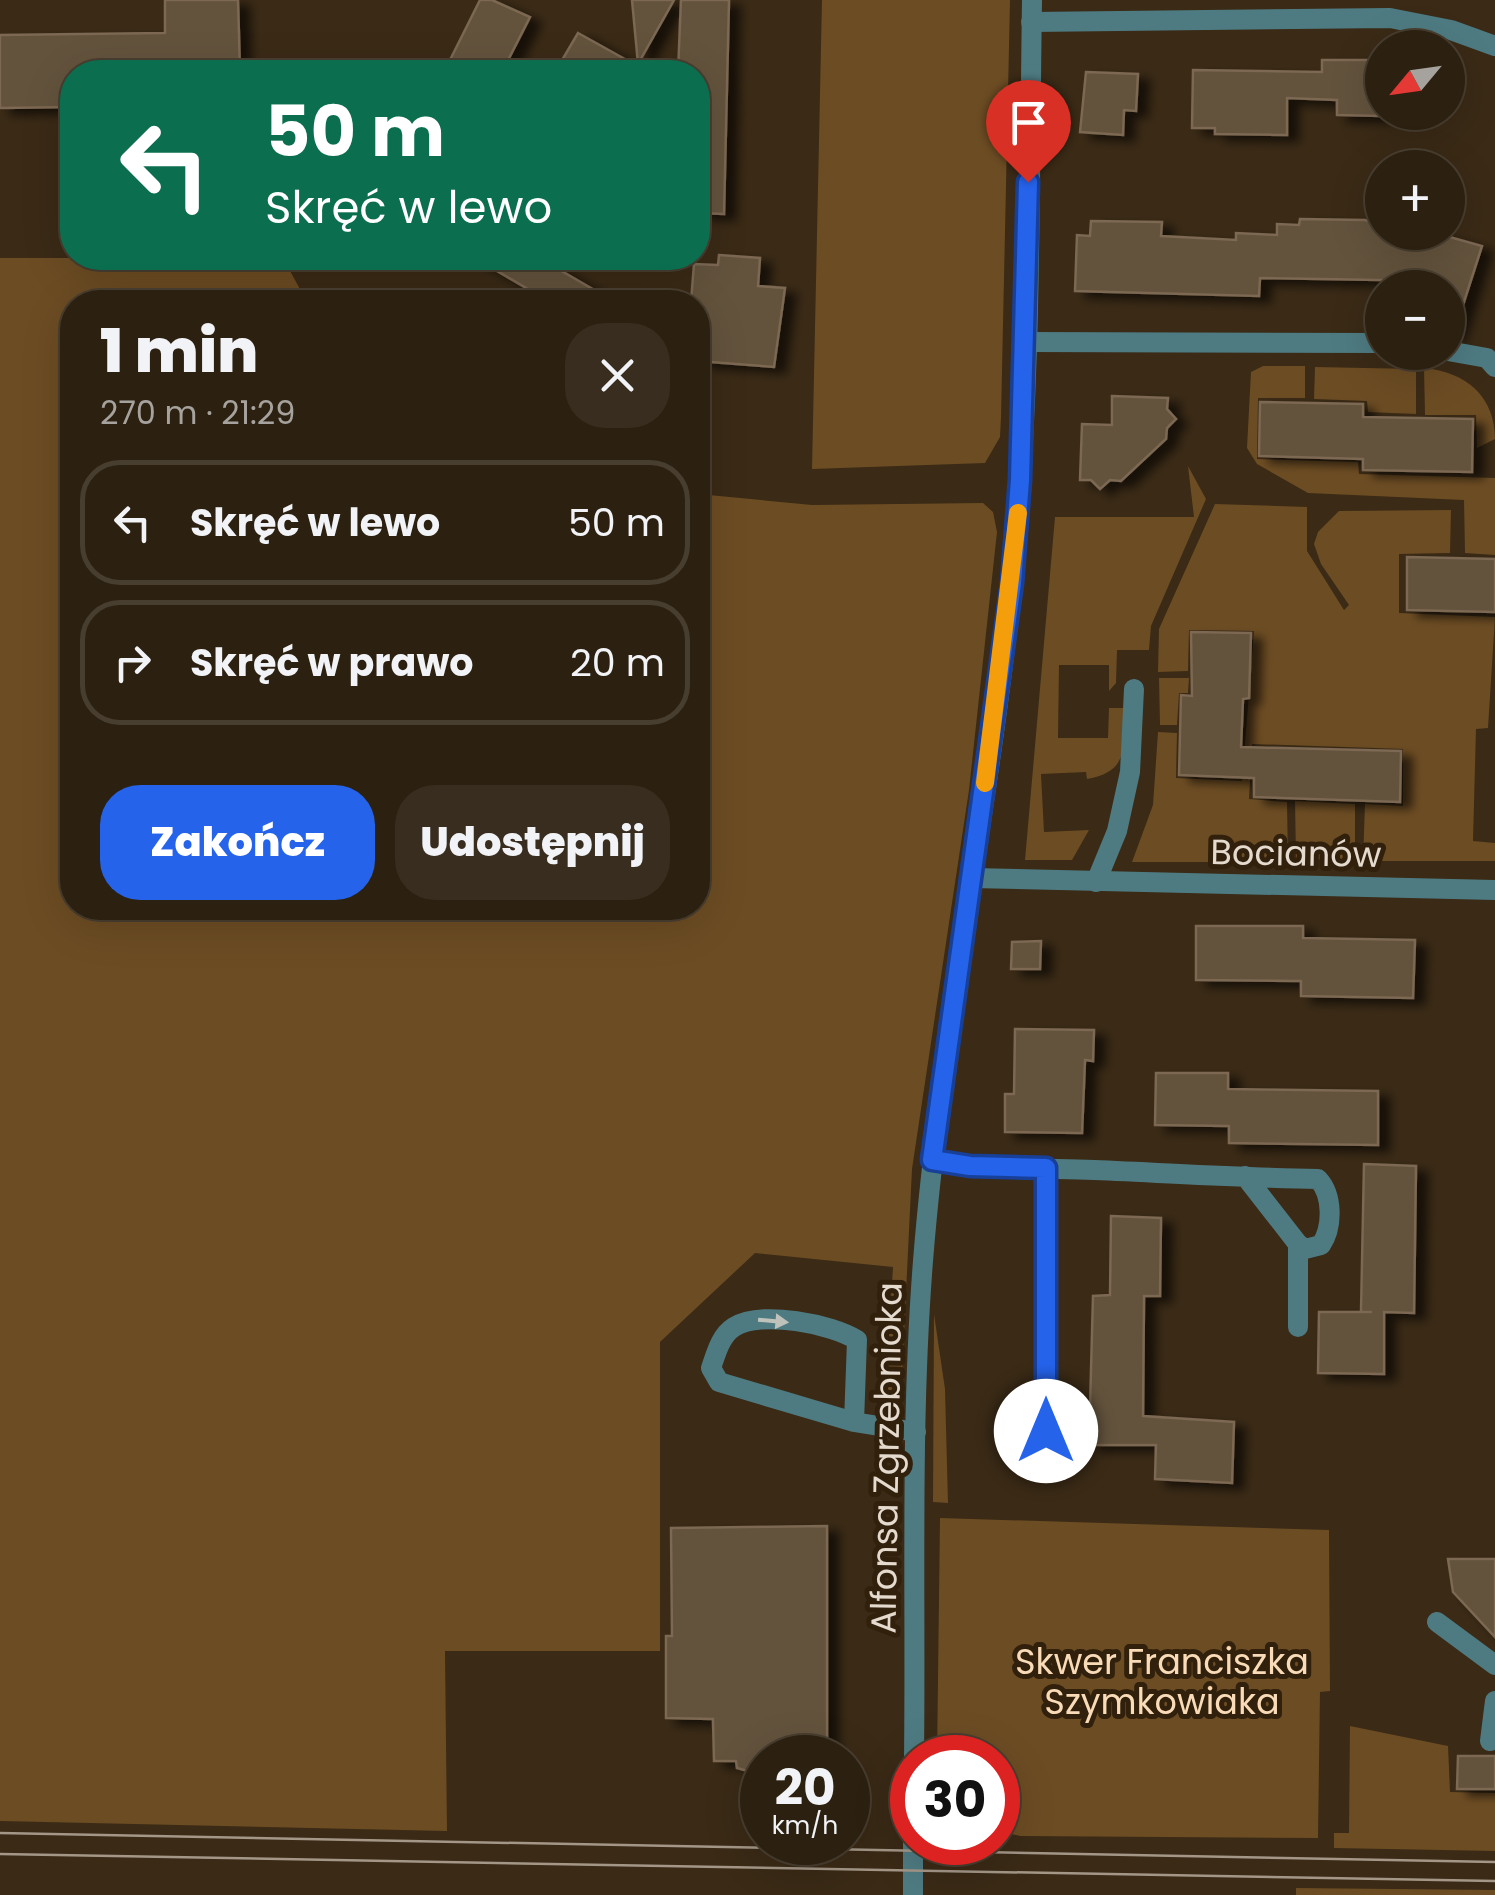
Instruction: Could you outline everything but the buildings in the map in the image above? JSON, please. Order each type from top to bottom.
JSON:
[{"type":"street","name":"Alfonsa Zgrzebnioka","points":[[914,1735],[916,1432],[932,1160],[1012,583],[1024,342],[1032,0]]},
{"type":"street","points":[[1032,22],[1390,18],[1451,30],[1495,46]]},
{"type":"street","points":[[1024,342],[1365,343]]},
{"type":"street","points":[[1465,354],[1492,358]]},
{"type":"street","points":[[1096,882],[1117,831],[1130,772],[1134,688]]},
{"type":"street","name":"Bocianów","points":[[971,878],[1495,890]]},
{"type":"street","points":[[932,1160],[970,1166],[1046,1168],[1244,1176],[1318,1180],[1327,1188],[1327,1236],[1313,1249],[1298,1244],[1244,1176]]},
{"type":"street","points":[[1046,1168],[1046,1431]]},
{"type":"street","points":[[1298,1244],[1298,1328]]},
{"type":"street","points":[[854,1422],[857,1340],[838,1328],[757,1319],[733,1328],[718,1345],[711,1368],[719,1382],[854,1422],[916,1432]]},
{"type":"street","points":[[1437,1622],[1495,1665]]},
{"type":"street","points":[[1486,1741],[1495,1701]]},
{"type":"street","points":[[913,1895],[914,1865]]},
{"type":"green space","points":[[822,0],[1010,0],[1000,437],[985,463],[812,469]]},
{"type":"green space","points":[[0,258],[60,258],[60,270],[290,270],[300,290],[60,290],[60,920],[710,920],[710,495],[812,505],[983,503],[993,512],[997,532],[969,790],[912,1169],[900,1417],[884,1416],[893,1267],[755,1253],[660,1342],[660,1651],[445,1651],[447,1831],[0,1821]]},
{"type":"green space","points":[[1263,366],[1305,366],[1305,398],[1258,398],[1257,459],[1358,462],[1359,474],[1495,478],[1495,555],[1465,553],[1464,500],[1308,493],[1257,464],[1247,448],[1251,372]]},
{"type":"green space","points":[[1315,367],[1416,370],[1416,414],[1368,412],[1367,401],[1314,399]]},
{"type":"green space","points":[[1424,370],[1439,370],[1476,389],[1490,411],[1495,439],[1477,448],[1476,415],[1425,415]]},
{"type":"green space","points":[[1188,466],[1206,499],[1151,626],[1149,650],[1117,650],[1116,683],[1109,691],[1109,665],[1059,665],[1058,738],[1108,738],[1109,708],[1125,708],[1122,754],[1112,770],[1087,779],[1086,772],[1041,774],[1044,832],[1089,830],[1072,860],[1025,860],[1055,517],[1194,517]]},
{"type":"green space","points":[[1215,504],[1307,507],[1307,551],[1344,610],[1349,605],[1321,564],[1314,544],[1318,532],[1339,511],[1451,510],[1450,553],[1399,554],[1399,613],[1495,617],[1488,728],[1476,729],[1473,841],[1495,843],[1495,861],[1363,861],[1365,804],[1403,806],[1403,749],[1252,744],[1249,799],[1287,802],[1288,862],[1132,862],[1153,805],[1158,732],[1177,733],[1176,778],[1242,781],[1254,631],[1189,630],[1188,671],[1158,672],[1159,629]]},
{"type":"green space","points":[[1159,678],[1189,678],[1188,693],[1179,693],[1177,725],[1160,725]]},
{"type":"green space","points":[[1295,801],[1355,804],[1355,860],[1296,859]]},
{"type":"green space","points":[[934,1314],[945,1389],[948,1503],[933,1502]]},
{"type":"green space","name":"Skwer Franciszka Szymkowiaka","points":[[940,1518],[1329,1530],[1330,1691],[1320,1692],[1318,1838],[1020,1836],[1020,1735],[937,1735]]},
{"type":"green space","points":[[1350,1726],[1448,1746],[1450,1792],[1495,1793],[1495,1851],[1334,1848],[1334,1833],[1349,1833]]},
{"type":"green space","points":[[1296,1888],[1495,1890],[1495,1895],[1296,1895]]},
{"type":"tram line","points":[[0,1833],[1495,1862]]},
{"type":"tram line","points":[[0,1854],[1495,1881]]},
{"type":"slow traffic","points":[[985,783],[1018,513]]},
{"type":"route","points":[[1028,182],[1020,480],[1012,583],[932,1160],[970,1166],[1046,1168],[1046,1431]]}]
